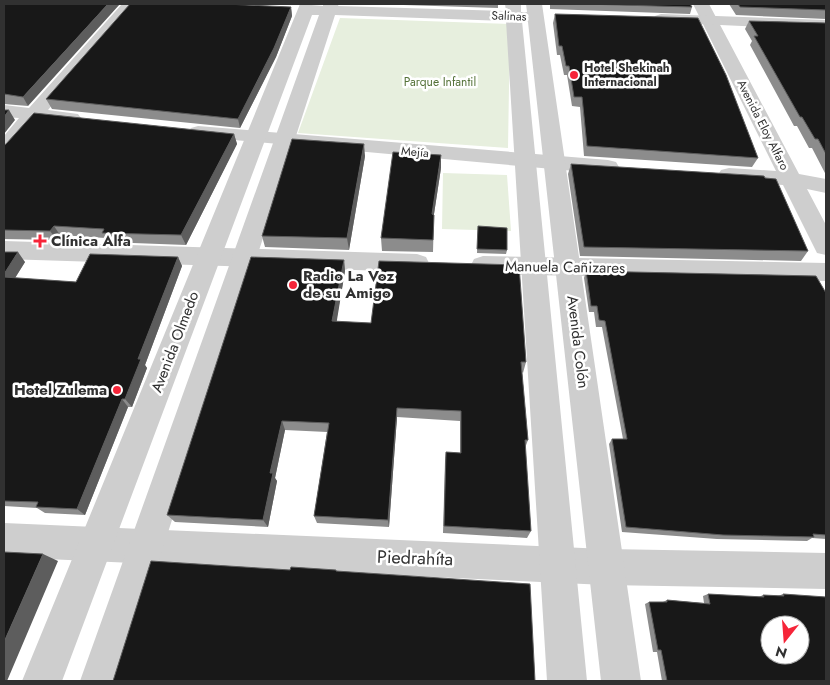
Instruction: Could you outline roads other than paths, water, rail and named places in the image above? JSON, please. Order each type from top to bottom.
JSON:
[{"type":"street","points":[[4,148],[130,4]]},
{"type":"street","points":[[100,681],[286,141],[312,8]]},
{"type":"street","name":"Salinas","points":[[312,8],[530,12]]},
{"type":"street","name":"Avenida Olmedo","points":[[42,681],[255,138],[312,8]]},
{"type":"street","points":[[530,12],[526,161],[567,681]]},
{"type":"street","name":"Avenida Colón","points":[[530,12],[554,163],[621,681]]},
{"type":"street","points":[[642,19],[713,12],[826,25]]},
{"type":"street","name":"Avenida Eloy Alfaro","points":[[713,12],[784,125]]},
{"type":"street","name":"Avenida Eloy Alfaro","points":[[713,12],[791,179],[826,247]]},
{"type":"street","points":[[4,111],[91,120]]},
{"type":"street","name":"Mejía","points":[[178,130],[286,141],[624,168]]},
{"type":"street","name":"Avenida Eloy Alfaro","points":[[802,159],[823,191]]},
{"type":"street","points":[[712,174],[791,179],[823,191]]},
{"type":"street","name":"Manuela Cañizares","points":[[4,250],[454,264],[826,272]]},
{"type":"street","name":"Piedrahíta","points":[[4,540],[606,566],[826,571]]},
{"type":"place","name":"Hotel Shekinah Internacional","points":[[574,75]]},
{"type":"place","name":"Clínica Alfa","points":[[40,241]]},
{"type":"place","name":"Radio La Voz de su Amigo","points":[[293,285]]},
{"type":"place","name":"Hotel Zulema","points":[[117,390]]},
{"type":"park label","name":"Parque Infantil","points":[[440,82]]}]
